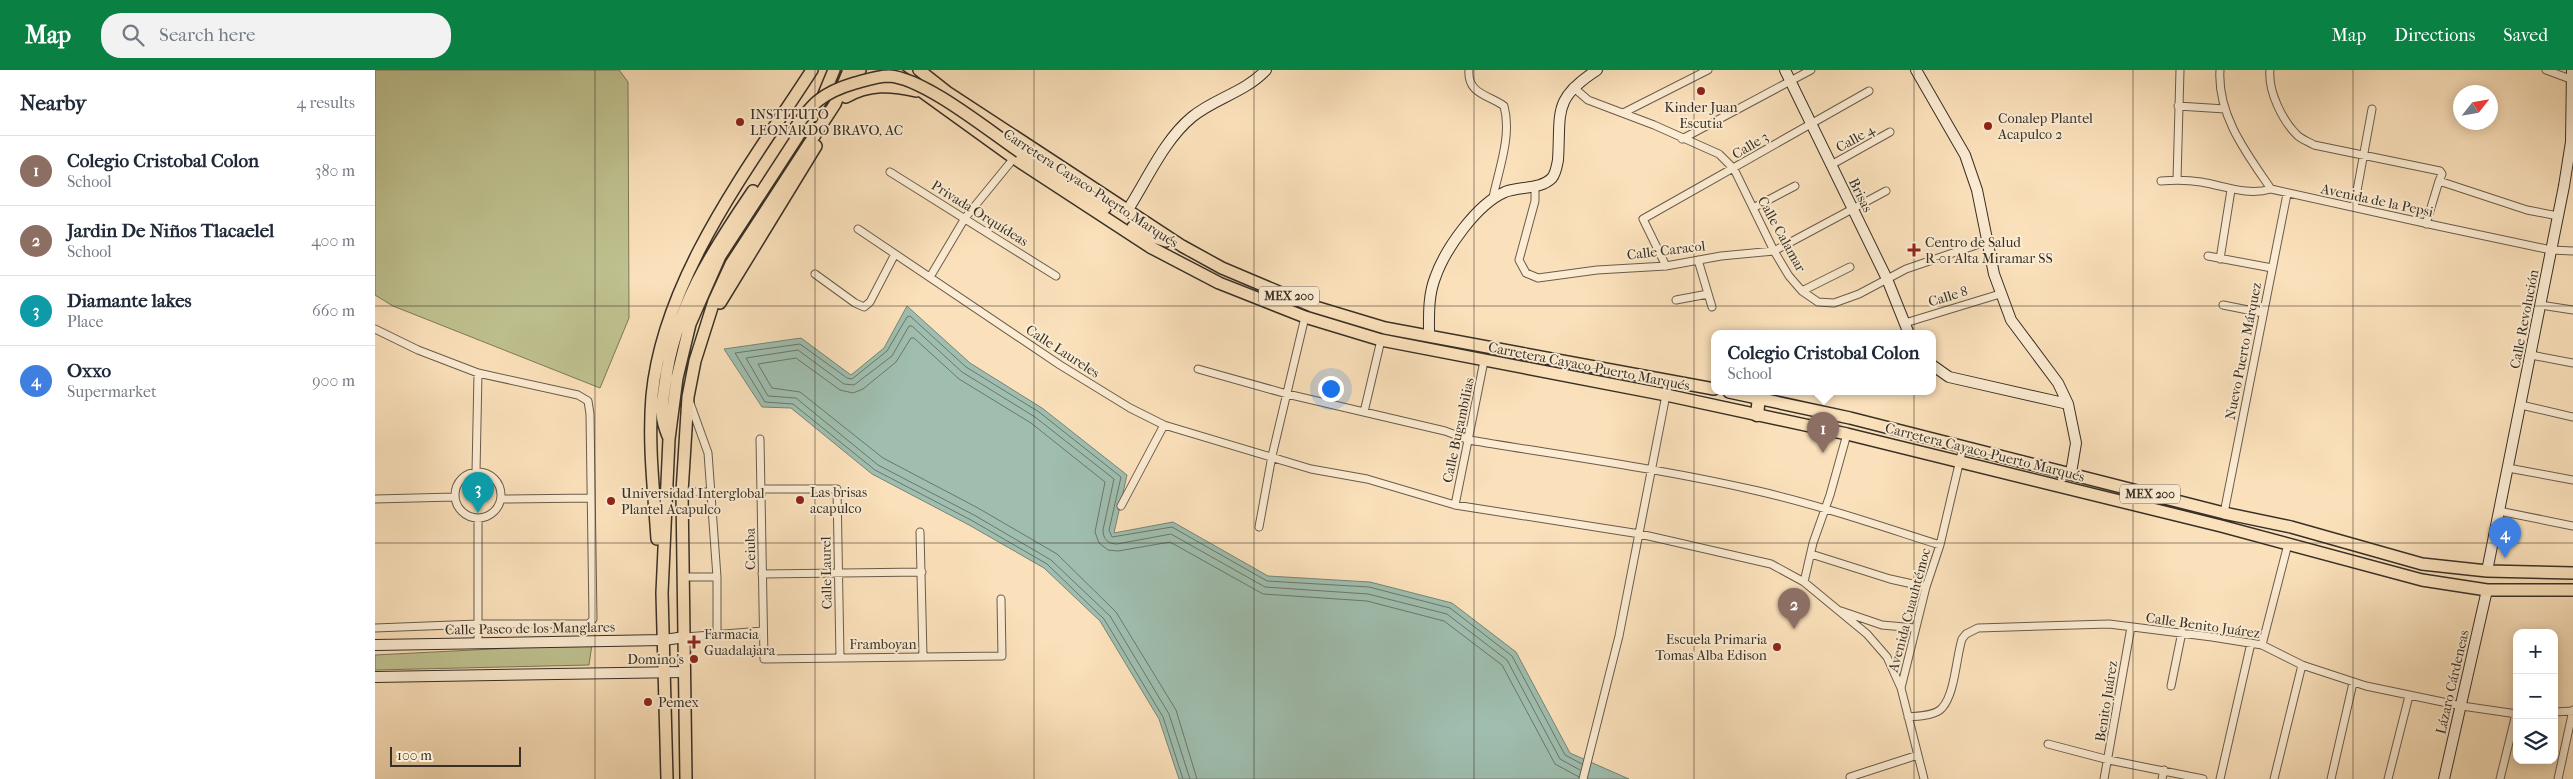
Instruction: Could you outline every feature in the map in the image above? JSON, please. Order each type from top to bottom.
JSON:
[{"type":"highway","points":[[1751,395],[1757,415]]},
{"type":"main road","points":[[667,779],[662,593],[650,444],[652,394],[665,332],[683,282],[709,231],[813,70]]},
{"type":"main road","points":[[662,593],[669,439],[677,378],[690,324],[720,256],[822,99],[834,70]]},
{"type":"main road","points":[[686,779],[683,492],[688,397],[695,361],[714,301],[731,264],[835,104],[849,70]]},
{"type":"main road","points":[[709,319],[846,97],[860,70]]},
{"type":"main road","name":"Carretera Cayaco-Puerto Marqués","points":[[892,70],[922,93],[1017,155],[1149,247],[1219,283],[1305,317],[1381,340],[1666,395],[1847,434],[1959,463],[2086,492],[2422,580],[2487,590],[2573,590]]},
{"type":"main road","name":"Carretera Cayaco-Puerto Marqués","points":[[919,70],[947,92],[1182,246],[1222,268],[1313,306],[1385,328],[1711,388]]},
{"type":"main road","points":[[669,439],[661,418],[668,362],[681,313],[713,250],[806,113],[827,92],[869,79],[889,76],[911,82],[929,91],[1017,155],[1143,233],[1182,246]]},
{"type":"main road","points":[[846,97],[860,90],[881,86],[922,93]]},
{"type":"main road","name":"Carretera Cayaco-Puerto Marqués","points":[[1751,395],[2291,528],[2422,564],[2487,571],[2573,573]]},
{"type":"street","points":[[1127,211],[1176,131],[1194,115],[1234,95],[1257,80],[1266,70]]},
{"type":"street","points":[[1469,70],[1471,86],[1477,92],[1504,106],[1507,115],[1505,139],[1493,198]]},
{"type":"street","points":[[1429,335],[1431,294],[1440,266],[1473,217],[1493,198],[1508,191],[1535,187],[1552,178],[1557,166],[1557,133],[1561,105],[1573,87],[1597,70]]},
{"type":"street","points":[[1623,113],[1708,70]]},
{"type":"street","name":"Brisas","points":[[1785,70],[1887,279],[1908,330]]},
{"type":"street","points":[[1683,139],[1811,70]]},
{"type":"street","points":[[1916,70],[1965,155],[1977,190],[1999,294],[2011,320],[2057,383],[2068,404],[2076,443],[2071,473]]},
{"type":"street","points":[[2177,180],[2180,70]]},
{"type":"street","points":[[2220,70],[2225,109],[2235,133],[2271,189]]},
{"type":"street","points":[[2270,70],[2271,87],[2275,98],[2297,136],[2314,144],[2439,171],[2442,174],[2426,224]]},
{"type":"street","points":[[2546,70],[2572,76]]},
{"type":"street","name":"Calle Revolución","points":[[2487,571],[2531,355],[2571,142],[2572,76]]},
{"type":"street","name":"Calle Calamar","points":[[1573,87],[1588,100],[1719,154],[1734,169],[1774,251],[1789,276],[1801,291],[1818,302],[1834,303],[1859,294],[1906,269],[1988,241]]},
{"type":"street","name":"Calle 3","points":[[1666,266],[1643,219],[1869,91]]},
{"type":"street","points":[[2178,106],[2225,109]]},
{"type":"street","points":[[2354,207],[2372,109]]},
{"type":"street","name":"Calle 4","points":[[1831,165],[1890,132]]},
{"type":"street","points":[[930,277],[965,218],[1017,155]]},
{"type":"street","name":"Privada Orquídeas","points":[[890,172],[1056,276]]},
{"type":"street","name":"Avenida de la Pepsi","points":[[2161,181],[2201,182],[2231,190],[2259,192],[2271,189],[2551,250],[2573,251]]},
{"type":"street","points":[[2439,181],[2527,210],[2558,216]]},
{"type":"street","points":[[1753,208],[1795,186]]},
{"type":"street","name":"Calle Caracol","points":[[1535,187],[1535,201],[1519,260],[1526,273],[1538,278],[1597,270],[1666,266],[1698,260],[1774,251],[1852,207],[1885,191]]},
{"type":"street","points":[[2220,258],[2231,190]]},
{"type":"street","name":"Nuevo Puerto Márquez","points":[[2224,513],[2287,194]]},
{"type":"street","name":"Calle Laureles","points":[[859,230],[1061,365],[1130,408],[1164,425],[1311,469],[1367,479],[1455,505],[1640,534],[1771,564],[1804,582],[1867,634],[1887,658],[1901,688]]},
{"type":"street","points":[[815,274],[855,303],[864,307],[870,302],[895,254]]},
{"type":"street","points":[[2208,256],[2272,268]]},
{"type":"street","points":[[1698,260],[1712,306]]},
{"type":"street","points":[[1801,291],[1850,267]]},
{"type":"street","points":[[1676,300],[1708,294]]},
{"type":"street","name":"Calle 8","points":[[1905,323],[1999,294]]},
{"type":"street","points":[[2223,305],[2263,313]]},
{"type":"street","points":[[2540,305],[2573,310]]},
{"type":"street","points":[[1259,527],[1272,456],[1305,317]]},
{"type":"street","points":[[375,329],[418,350],[478,373],[578,395],[587,401],[590,414],[592,622],[589,624],[478,624],[375,628]]},
{"type":"street","points":[[1364,412],[1381,340]]},
{"type":"street","points":[[2531,355],[2573,363]]},
{"type":"street","name":"Calle Bugambilias","points":[[1455,505],[1484,361]]},
{"type":"street","points":[[1198,369],[1287,394],[1445,431],[1469,440],[1652,470],[1757,490],[1825,508],[1940,545]]},
{"type":"street","points":[[1936,369],[1949,377],[2068,404]]},
{"type":"street","points":[[476,472],[478,373]]},
{"type":"street","points":[[1583,779],[1619,636],[1666,395]]},
{"type":"street","points":[[688,397],[708,454],[717,577],[717,634]]},
{"type":"street","points":[[2521,405],[2573,417]]},
{"type":"street","points":[[1121,506],[1164,425]]},
{"type":"street","points":[[1804,582],[1847,434]]},
{"type":"street","name":"Ceiuba","points":[[760,439],[764,659]]},
{"type":"street","name":"Avenida Cuauhtémoc","points":[[1924,779],[1901,688],[1926,587],[1940,545],[1963,447]]},
{"type":"street","points":[[2508,468],[2573,480]]},
{"type":"street","points":[[476,472],[486,474],[495,479],[500,488],[501,499],[496,511],[485,518],[478,519],[467,516],[455,497],[460,480],[476,472]]},
{"type":"street","name":"Calle Laurel","points":[[761,489],[837,489],[840,657]]},
{"type":"street","points":[[683,492],[711,492]]},
{"type":"street","points":[[375,499],[455,497]]},
{"type":"street","points":[[501,499],[591,498]]},
{"type":"street","points":[[2499,512],[2573,526]]},
{"type":"street","points":[[478,519],[478,642]]},
{"type":"street","points":[[920,532],[923,656]]},
{"type":"street","points":[[2262,645],[2288,544]]},
{"type":"street","points":[[1811,554],[1890,579],[1926,587]]},
{"type":"street","points":[[762,574],[922,572]]},
{"type":"street","points":[[683,577],[717,577]]},
{"type":"street","name":"Lázaro Cárdeneas","points":[[2444,779],[2487,590]]},
{"type":"street","name":"Framboyan","points":[[764,659],[1002,656],[1001,599]]},
{"type":"street","points":[[1836,610],[1882,625],[1915,628]]},
{"type":"street","name":"Calle Benito Juárez","points":[[1908,718],[1931,714],[1942,708],[1949,694],[1959,650],[1966,634],[1978,628],[2109,624],[2131,628],[2182,632],[2262,645],[2302,665],[2353,683],[2409,696],[2513,713]]},
{"type":"street","name":"Benito Juárez","points":[[2104,779],[2109,760],[2131,628]]},
{"type":"street","points":[[685,637],[763,631]]},
{"type":"street","points":[[2171,686],[2182,632]]},
{"type":"street","name":"Calle Paseo de los Manglares","points":[[375,645],[664,640],[685,637]]},
{"type":"street","points":[[2220,779],[2251,643]]},
{"type":"street","points":[[2274,779],[2302,665]]},
{"type":"street","points":[[375,677],[685,672]]},
{"type":"street","points":[[2331,779],[2353,683]]},
{"type":"street","points":[[2389,779],[2409,696]]},
{"type":"street","points":[[2558,712],[2573,711],[2558,779]]},
{"type":"street","points":[[2500,779],[2516,719]]},
{"type":"street","points":[[2048,744],[2109,760],[2203,779]]},
{"type":"street","points":[[1850,777],[1918,755]]},
{"type":"street","points":[[2162,779],[2164,770]]},
{"type":"green space","points":[[375,70],[619,70],[628,82],[629,318],[600,388],[393,306],[375,295]]},
{"type":"green space","points":[[592,644],[589,665],[375,670],[375,655]]},
{"type":"water","points":[[907,306],[970,363],[1042,408],[1127,475],[1114,533],[1173,522],[1268,576],[1370,582],[1452,603],[1516,652],[1570,753],[1629,779],[1179,779],[1159,719],[1100,621],[1044,568],[969,525],[872,474],[791,408],[762,407],[724,349],[801,338],[851,375],[884,348]]},
{"type":"place","name":"Kinder Juan Escutia","points":[[1701,91]]},
{"type":"place","name":"INSTITUTO LEONARDO BRAVO, AC","points":[[740,122]]},
{"type":"place","name":"Conalep Plantel Acapulco 2","points":[[1988,126]]},
{"type":"place","name":"Centro de Salud R-01 Alta Miramar SS","points":[[1914,250]]},
{"type":"place","name":"Colegio Cristobal Colon","points":[[1823,453]]},
{"type":"place","name":"Las brisas acapulco","points":[[800,500]]},
{"type":"place","name":"Universidad Interglobal Plantel Acapulco","points":[[611,501]]},
{"type":"place","name":"Diamante lakes","points":[[478,513]]},
{"type":"place","name":"Oxxo","points":[[2505,558]]},
{"type":"place","name":"Jardin De Niños Tlacaelel","points":[[1794,629]]},
{"type":"place","name":"Farmacia Guadalajara","points":[[694,642]]},
{"type":"place","name":"Escuela Primaria Tomas Alba Edison","points":[[1777,647]]},
{"type":"place","name":"Domino's","points":[[694,659]]},
{"type":"place","name":"Pemex","points":[[648,702]]}]
